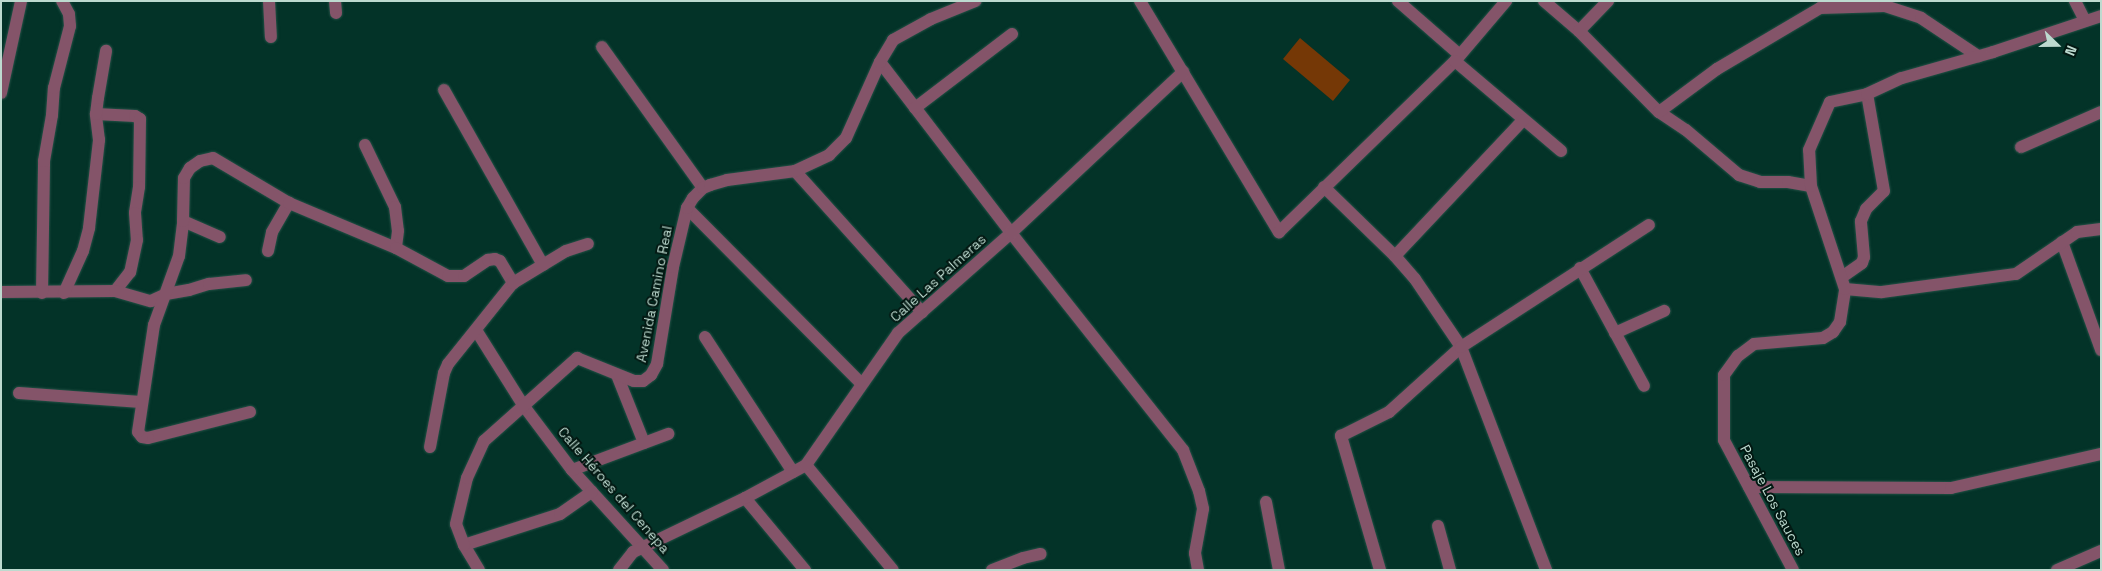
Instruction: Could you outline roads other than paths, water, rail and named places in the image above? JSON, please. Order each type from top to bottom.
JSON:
[{"type":"street","points":[[1,93],[21,1]]},
{"type":"street","points":[[42,293],[44,161],[52,115],[54,88],[70,26],[70,14],[62,1]]},
{"type":"street","points":[[269,1],[271,37]]},
{"type":"street","points":[[602,47],[703,188],[727,180],[794,170],[829,155],[846,138],[880,62],[893,40],[931,19],[976,1]]},
{"type":"street","points":[[1140,1],[1279,232],[1458,58],[1506,1]]},
{"type":"street","points":[[1398,1],[1523,120],[1561,151]]},
{"type":"street","points":[[1544,1],[1579,31],[1659,112],[1686,130],[1739,175],[1760,182],[1788,182],[1811,186]]},
{"type":"street","points":[[1579,31],[1608,1]]},
{"type":"street","points":[[2075,1],[2085,21]]},
{"type":"street","points":[[1659,112],[1717,69],[1820,8],[1884,6],[1921,18],[1978,56]]},
{"type":"street","points":[[1844,283],[1811,186],[1809,150],[1830,102],[1868,94],[1902,78],[1978,56],[2101,16]]},
{"type":"street","points":[[915,108],[1012,34]]},
{"type":"street","points":[[64,293],[84,251],[89,228],[99,140],[96,114],[106,51]]},
{"type":"street","points":[[880,62],[1011,233],[1182,450],[1199,491],[1203,510],[1195,553],[1198,570]]},
{"type":"street","name":"Calle Las Palmeras","points":[[619,570],[633,552],[746,498],[806,465],[898,333],[1011,233],[1183,72]]},
{"type":"street","points":[[444,90],[543,265]]},
{"type":"street","points":[[1844,283],[1862,263],[1864,257],[1861,221],[1866,209],[1884,191],[1868,94]]},
{"type":"street","points":[[2021,147],[2101,112]]},
{"type":"street","points":[[96,114],[135,116],[140,119],[139,187],[135,213],[137,240],[130,272],[115,291]]},
{"type":"street","points":[[1395,256],[1523,120]]},
{"type":"street","points":[[365,145],[396,207],[398,231],[396,248]]},
{"type":"street","points":[[250,412],[145,438],[140,435],[138,428],[154,325],[179,256],[183,221],[184,178],[194,164],[213,158],[289,203],[396,248],[443,274],[453,277],[464,276],[488,260],[500,261],[513,283]]},
{"type":"street","points":[[794,170],[922,312]]},
{"type":"street","points":[[1324,187],[1395,256],[1415,279],[1461,347],[1546,570]]},
{"type":"street","name":"Avenida Camino Real","points":[[523,405],[578,358],[634,381],[643,381],[655,370],[673,267],[687,208],[693,198],[703,188]]},
{"type":"street","points":[[268,251],[272,232],[289,203]]},
{"type":"street","points":[[687,208],[862,384]]},
{"type":"street","points":[[183,221],[220,237]]},
{"type":"street","points":[[1380,570],[1341,436],[1389,412],[1461,347],[1649,225]]},
{"type":"street","points":[[1844,283],[1882,292],[2016,274],[2077,232],[2101,229]]},
{"type":"street","points":[[2062,242],[2101,350]]},
{"type":"street","points":[[430,447],[445,369],[513,283],[566,251],[588,244]]},
{"type":"street","points":[[1580,268],[1644,386]]},
{"type":"street","points":[[1,292],[64,293],[115,291],[151,301],[166,294],[209,284],[246,280]]},
{"type":"street","name":"Pasaje Los Sauces","points":[[1793,570],[1724,440],[1724,375],[1738,356],[1754,344],[1823,338],[1833,332],[1840,322],[1844,283]]},
{"type":"street","points":[[1615,333],[1664,311]]},
{"type":"street","name":"Calle Héroes del Cenepa","points":[[476,330],[523,405],[572,470],[663,570]]},
{"type":"street","points":[[704,337],[793,472]]},
{"type":"street","points":[[617,375],[644,443]]},
{"type":"street","points":[[19,394],[141,402]]},
{"type":"street","points":[[479,570],[464,545],[456,524],[467,478],[484,441],[523,405]]},
{"type":"street","points":[[572,470],[668,434]]},
{"type":"street","points":[[1749,487],[1951,488],[2101,454]]},
{"type":"street","points":[[806,465],[893,570]]},
{"type":"street","points":[[464,545],[560,514],[592,492]]},
{"type":"street","points":[[746,498],[805,570]]},
{"type":"street","points":[[1266,502],[1279,570]]},
{"type":"street","points":[[1438,526],[1450,570]]},
{"type":"street","points":[[2057,570],[2101,551]]},
{"type":"street","points":[[992,570],[1023,558],[1041,554]]}]
